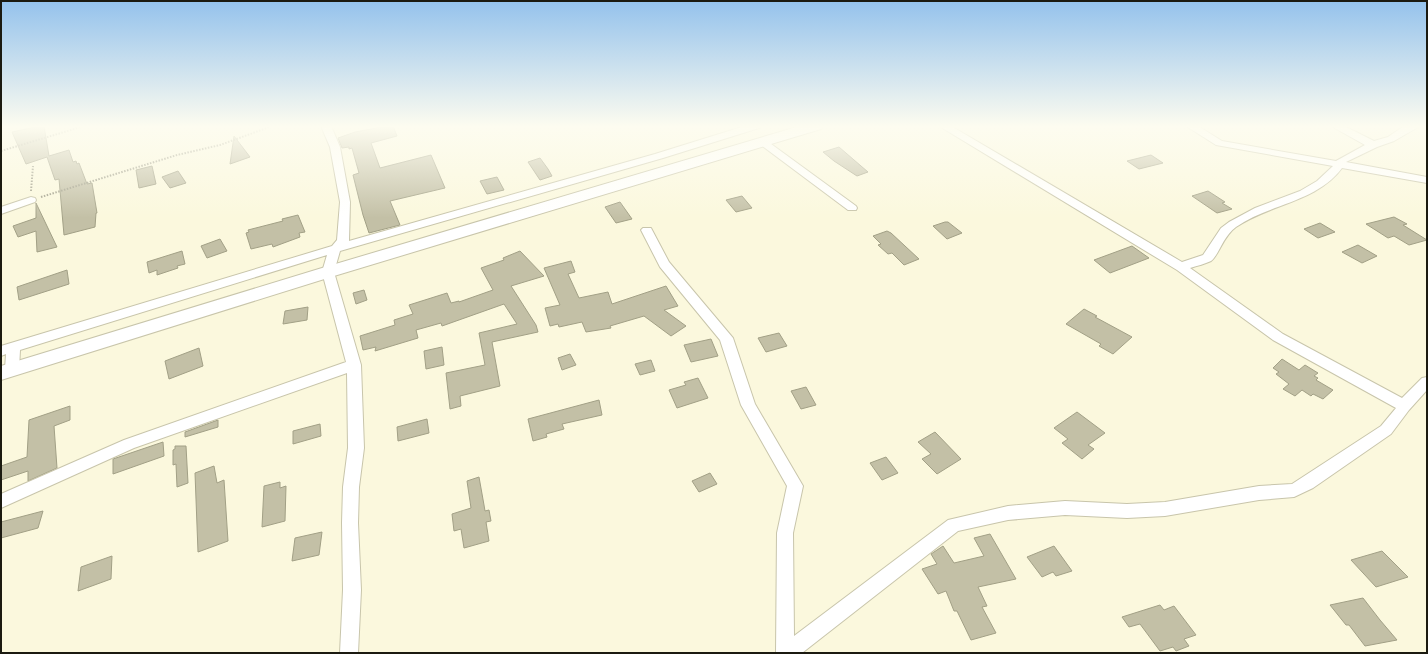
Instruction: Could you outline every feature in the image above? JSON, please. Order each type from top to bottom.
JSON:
[{"type":"main road","points":[[7,371],[328,272],[718,157]]},
{"type":"street","points":[[337,157],[345,202],[343,241],[335,250],[328,272],[354,364],[356,448],[351,487],[350,523],[352,590],[349,653]]},
{"type":"street","points":[[7,371],[7,349],[385,234],[654,157]]},
{"type":"street","points":[[782,157],[852,208]]},
{"type":"street","points":[[995,157],[1181,268],[1278,337],[1404,406]]},
{"type":"street","points":[[1298,157],[1427,180]]},
{"type":"street","points":[[1181,268],[1207,258],[1217,242],[1233,224],[1259,210],[1304,193],[1321,183],[1339,164],[1349,157]]},
{"type":"street","points":[[603,172],[614,187]]},
{"type":"street","points":[[1,211],[31,200]]},
{"type":"street","points":[[647,230],[664,264],[726,338],[748,405],[795,486],[785,533],[786,653]]},
{"type":"street","points":[[1,501],[129,444],[354,364]]},
{"type":"street","points":[[786,653],[954,526],[1008,513],[1065,508],[1127,511],[1165,509],[1259,493],[1294,490],[1307,483],[1386,430],[1414,394],[1427,382]]},
{"type":"path","points":[[33,166],[31,200],[172,157]]},
{"type":"building","points":[[23,157],[71,157],[73,162],[76,161],[77,164],[79,163],[87,184],[92,183],[97,213],[95,227],[64,235],[59,179],[55,180],[47,157],[26,164]]},
{"type":"building","points":[[231,157],[250,157],[230,164]]},
{"type":"building","points":[[354,157],[376,157],[380,168],[425,157],[432,157],[445,188],[390,201],[400,225],[369,233],[353,175],[359,173]]},
{"type":"building","points":[[829,157],[850,157],[868,172],[857,176]]},
{"type":"building","points":[[1145,157],[1153,157],[1163,163],[1139,169],[1127,161]]},
{"type":"building","points":[[540,158],[552,176],[540,180],[528,162]]},
{"type":"building","points":[[152,166],[156,184],[139,188],[136,170]]},
{"type":"building","points":[[178,171],[186,183],[170,188],[162,177]]},
{"type":"building","points":[[497,177],[504,190],[487,194],[480,181]]},
{"type":"building","points":[[1208,191],[1225,202],[1222,203],[1232,209],[1217,213],[1192,196]]},
{"type":"building","points":[[742,196],[752,208],[736,212],[726,200]]},
{"type":"building","points":[[620,202],[632,219],[616,223],[605,207]]},
{"type":"building","points":[[36,203],[57,247],[37,252],[36,231],[18,237],[13,226],[36,218]]},
{"type":"building","points":[[298,215],[305,232],[299,233],[300,237],[273,247],[272,244],[251,249],[246,233],[249,232],[248,230],[283,221],[282,219]]},
{"type":"building","points":[[1394,217],[1407,224],[1403,225],[1427,240],[1409,245],[1394,236],[1388,238],[1366,224]]},
{"type":"building","points":[[948,222],[962,233],[947,239],[933,226]]},
{"type":"building","points":[[1320,223],[1335,232],[1318,238],[1304,229]]},
{"type":"building","points":[[887,231],[919,259],[904,265],[892,253],[888,254],[878,245],[881,244],[873,236]]},
{"type":"building","points":[[220,239],[227,251],[207,258],[201,246]]},
{"type":"building","points":[[1358,245],[1377,256],[1362,263],[1342,252]]},
{"type":"building","points":[[1132,246],[1149,258],[1110,273],[1094,260]]},
{"type":"building","points":[[182,251],[185,264],[157,275],[157,270],[149,273],[147,262]]},
{"type":"building","points":[[520,251],[544,276],[511,286],[536,325],[538,332],[492,342],[500,386],[460,396],[461,406],[450,409],[446,373],[485,365],[479,333],[517,324],[504,304],[442,326],[441,323],[416,330],[418,338],[375,351],[376,347],[363,350],[360,336],[395,325],[394,320],[413,314],[409,305],[447,293],[451,303],[459,302],[493,290],[481,268],[504,260],[503,258]]},
{"type":"building","points":[[571,261],[575,272],[568,274],[579,298],[608,292],[612,304],[666,286],[678,306],[664,310],[686,326],[671,336],[644,316],[610,326],[611,328],[586,332],[582,322],[559,327],[558,324],[550,326],[545,308],[560,305],[544,268]]},
{"type":"building","points":[[67,270],[69,284],[19,300],[17,287]]},
{"type":"building","points":[[364,290],[367,300],[356,304],[353,293]]},
{"type":"building","points":[[308,307],[307,320],[283,324],[285,311]]},
{"type":"building","points":[[1084,309],[1097,316],[1095,317],[1132,337],[1113,354],[1099,346],[1101,344],[1066,324]]},
{"type":"building","points":[[779,333],[787,346],[766,352],[758,338]]},
{"type":"building","points":[[711,339],[718,356],[691,362],[684,345]]},
{"type":"building","points":[[442,347],[444,365],[426,369],[424,351]]},
{"type":"building","points":[[199,348],[203,366],[169,379],[165,361]]},
{"type":"building","points":[[570,354],[576,365],[562,370],[558,358]]},
{"type":"building","points":[[1282,359],[1299,370],[1305,365],[1318,373],[1314,376],[1318,378],[1316,380],[1333,390],[1323,399],[1313,394],[1311,396],[1302,390],[1295,396],[1283,389],[1289,384],[1276,374],[1279,372],[1273,368]]},
{"type":"building","points":[[651,360],[655,371],[640,375],[635,364]]},
{"type":"building","points":[[698,378],[708,398],[677,408],[669,390],[686,385],[684,382]]},
{"type":"building","points":[[806,387],[816,405],[801,409],[791,391]]},
{"type":"building","points":[[599,400],[602,415],[562,424],[564,429],[546,434],[547,437],[533,441],[528,419]]},
{"type":"building","points":[[70,406],[70,420],[54,426],[57,468],[28,481],[28,471],[1,480],[1,466],[27,457],[29,420]]},
{"type":"building","points":[[1077,412],[1105,433],[1088,445],[1094,449],[1082,459],[1062,443],[1068,439],[1054,428]]},
{"type":"building","points":[[427,419],[429,433],[398,441],[397,427]]},
{"type":"building","points":[[218,420],[218,427],[185,437],[185,432]]},
{"type":"building","points":[[320,424],[321,436],[293,444],[293,431]]},
{"type":"building","points":[[935,432],[961,459],[937,474],[922,459],[931,454],[918,442]]},
{"type":"building","points":[[163,442],[164,456],[113,474],[113,459]]},
{"type":"building","points":[[175,446],[186,446],[188,483],[177,487],[176,464],[173,465],[173,450],[175,449]]},
{"type":"building","points":[[886,457],[898,473],[882,480],[870,463]]},
{"type":"building","points":[[214,466],[217,483],[224,480],[228,541],[198,552],[195,473]]},
{"type":"building","points":[[710,473],[717,484],[699,492],[692,481]]},
{"type":"building","points":[[479,477],[485,511],[489,510],[491,521],[486,522],[489,541],[464,548],[461,529],[454,531],[452,514],[471,508],[467,481]]},
{"type":"building","points":[[280,482],[280,488],[286,486],[285,521],[262,527],[264,486]]},
{"type":"building","points":[[43,511],[38,528],[1,538],[1,522]]},
{"type":"building","points":[[322,532],[319,555],[292,561],[295,538]]},
{"type":"building","points":[[990,534],[1016,579],[978,587],[987,606],[982,607],[996,633],[971,640],[957,611],[954,611],[946,591],[938,594],[922,569],[937,564],[931,554],[943,546],[954,563],[984,556],[974,538]]},
{"type":"building","points":[[1054,546],[1072,571],[1056,576],[1053,572],[1042,577],[1027,557]]},
{"type":"building","points":[[1382,551],[1408,577],[1376,587],[1351,560]]},
{"type":"building","points":[[112,556],[111,579],[78,591],[81,567]]},
{"type":"building","points":[[1363,598],[1397,640],[1365,646],[1349,625],[1346,625],[1330,605]]},
{"type":"building","points":[[1160,605],[1164,610],[1174,606],[1196,635],[1184,639],[1189,646],[1176,651],[1173,647],[1160,651],[1140,624],[1129,627],[1122,617]]}]
